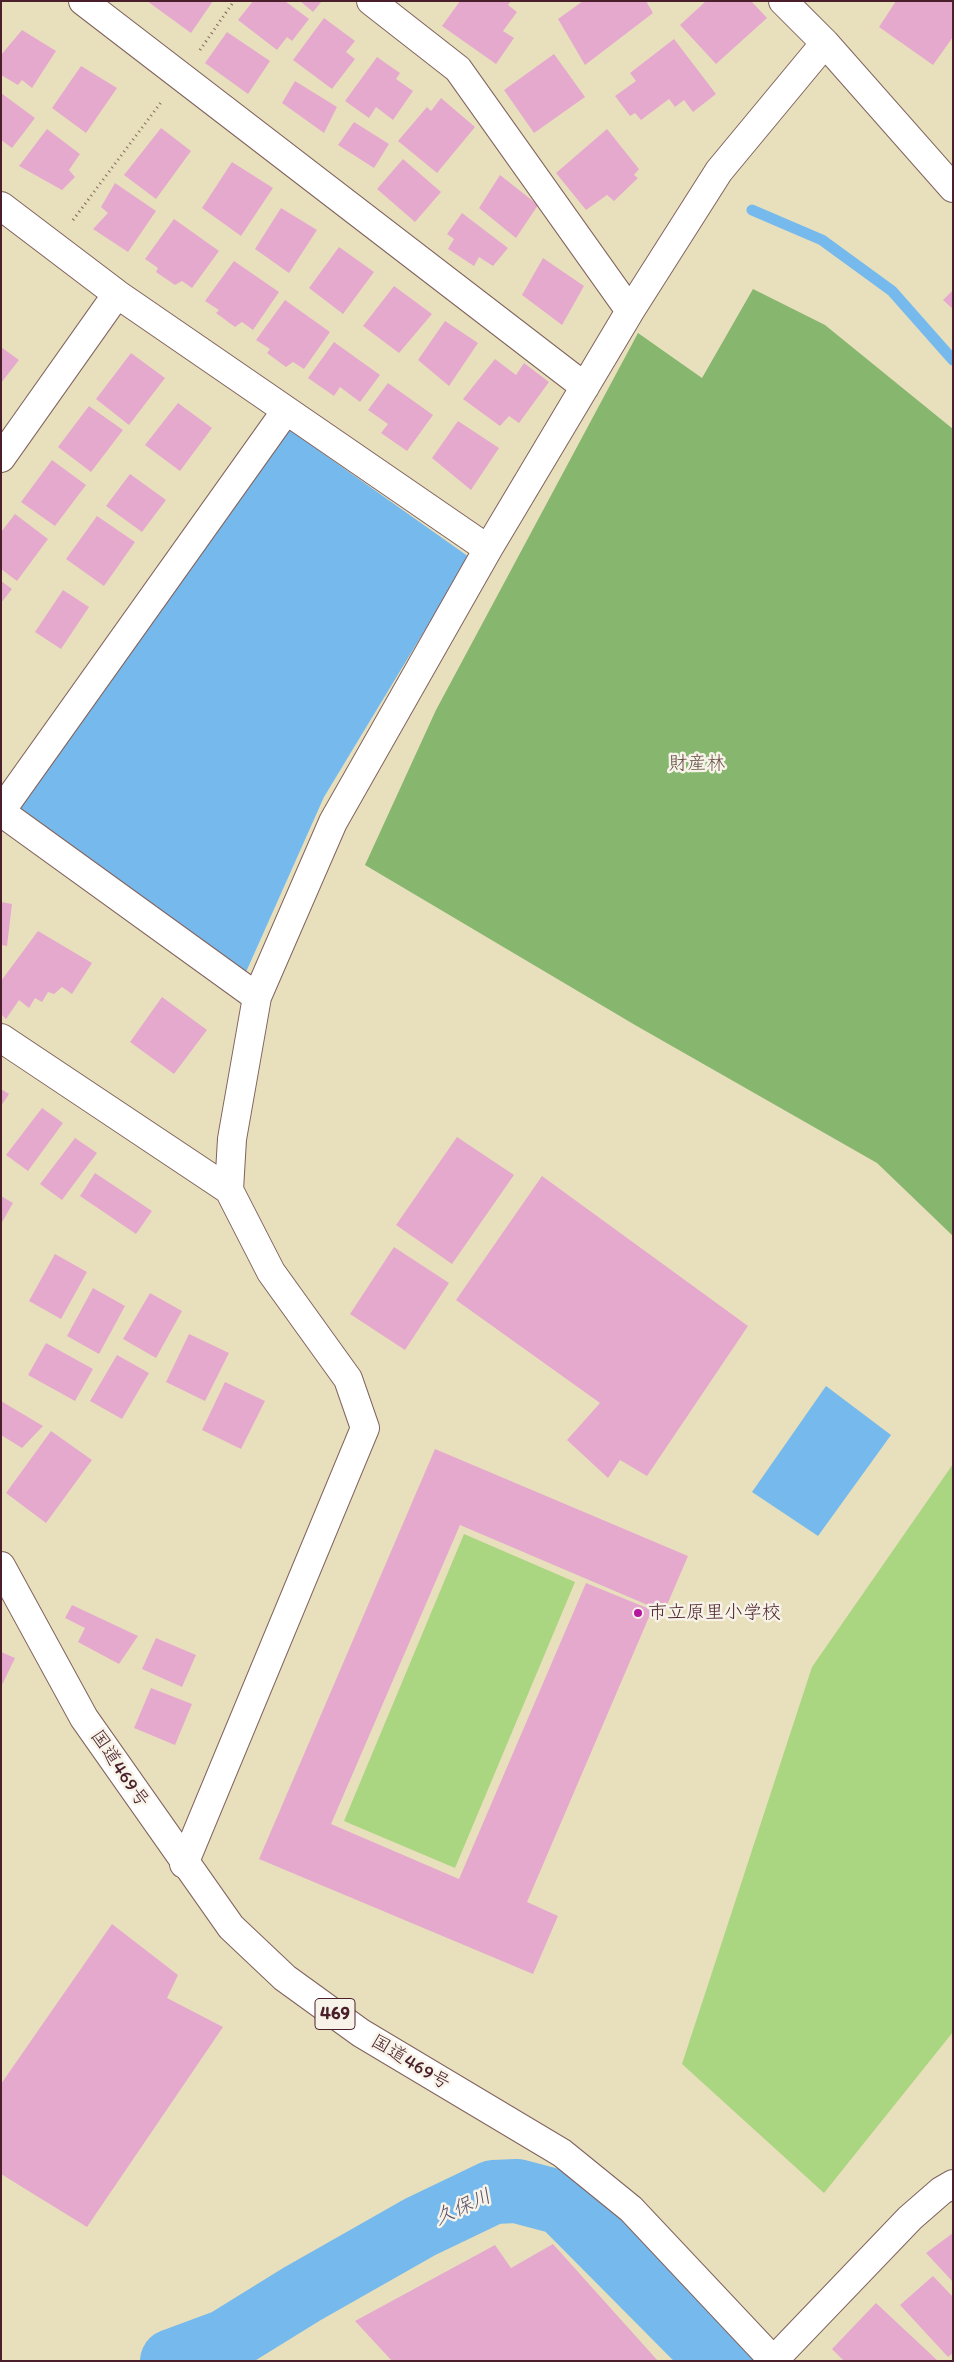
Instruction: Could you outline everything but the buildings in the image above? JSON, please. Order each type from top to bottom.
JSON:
[{"type":"main road","points":[[83,1],[585,387]]},
{"type":"main road","points":[[371,1],[458,70],[630,311]]},
{"type":"main road","points":[[783,1],[825,43],[953,188]]},
{"type":"main road","points":[[229,1190],[232,1139],[257,997],[333,822],[488,550],[630,311],[719,171],[825,43]]},
{"type":"main road","points":[[1,206],[52,247],[117,294],[285,412],[488,550]]},
{"type":"main road","points":[[1,458],[117,294]]},
{"type":"main road","points":[[257,997],[1,811],[285,412]]},
{"type":"main road","points":[[1,1038],[229,1190],[271,1272],[348,1378],[365,1428],[184,1864]]},
{"type":"main road","name":"国道469号","points":[[1,1566],[84,1718],[184,1864],[231,1927],[285,1978],[361,2033],[562,2153],[631,2209],[774,2361]]},
{"type":"main road","points":[[774,2361],[910,2218],[941,2191],[953,2184]]},
{"type":"path","points":[[52,247],[181,76],[234,1]]},
{"type":"green space","name":"財産林","points":[[753,289],[825,325],[953,429],[953,1236],[877,1163],[635,1025],[365,865],[436,710],[638,333],[702,378]]},
{"type":"green space","points":[[953,1464],[953,2032],[824,2193],[682,2064],[812,1667]]},
{"type":"green space","points":[[464,1534],[575,1582],[455,1868],[344,1821]]},
{"type":"water","points":[[287,428],[469,557],[324,797],[246,972],[18,806]]},
{"type":"water","points":[[826,1386],[891,1435],[818,1536],[752,1492]]},
{"type":"waterway","points":[[752,210],[822,240],[892,291],[953,360]]},
{"type":"waterway","name":"久保川","points":[[172,2361],[226,2341],[302,2294],[420,2227],[493,2192],[517,2191],[562,2203],[706,2348],[723,2361]]},
{"type":"place","name":"市立原里小学校","points":[[638,1613]]}]
